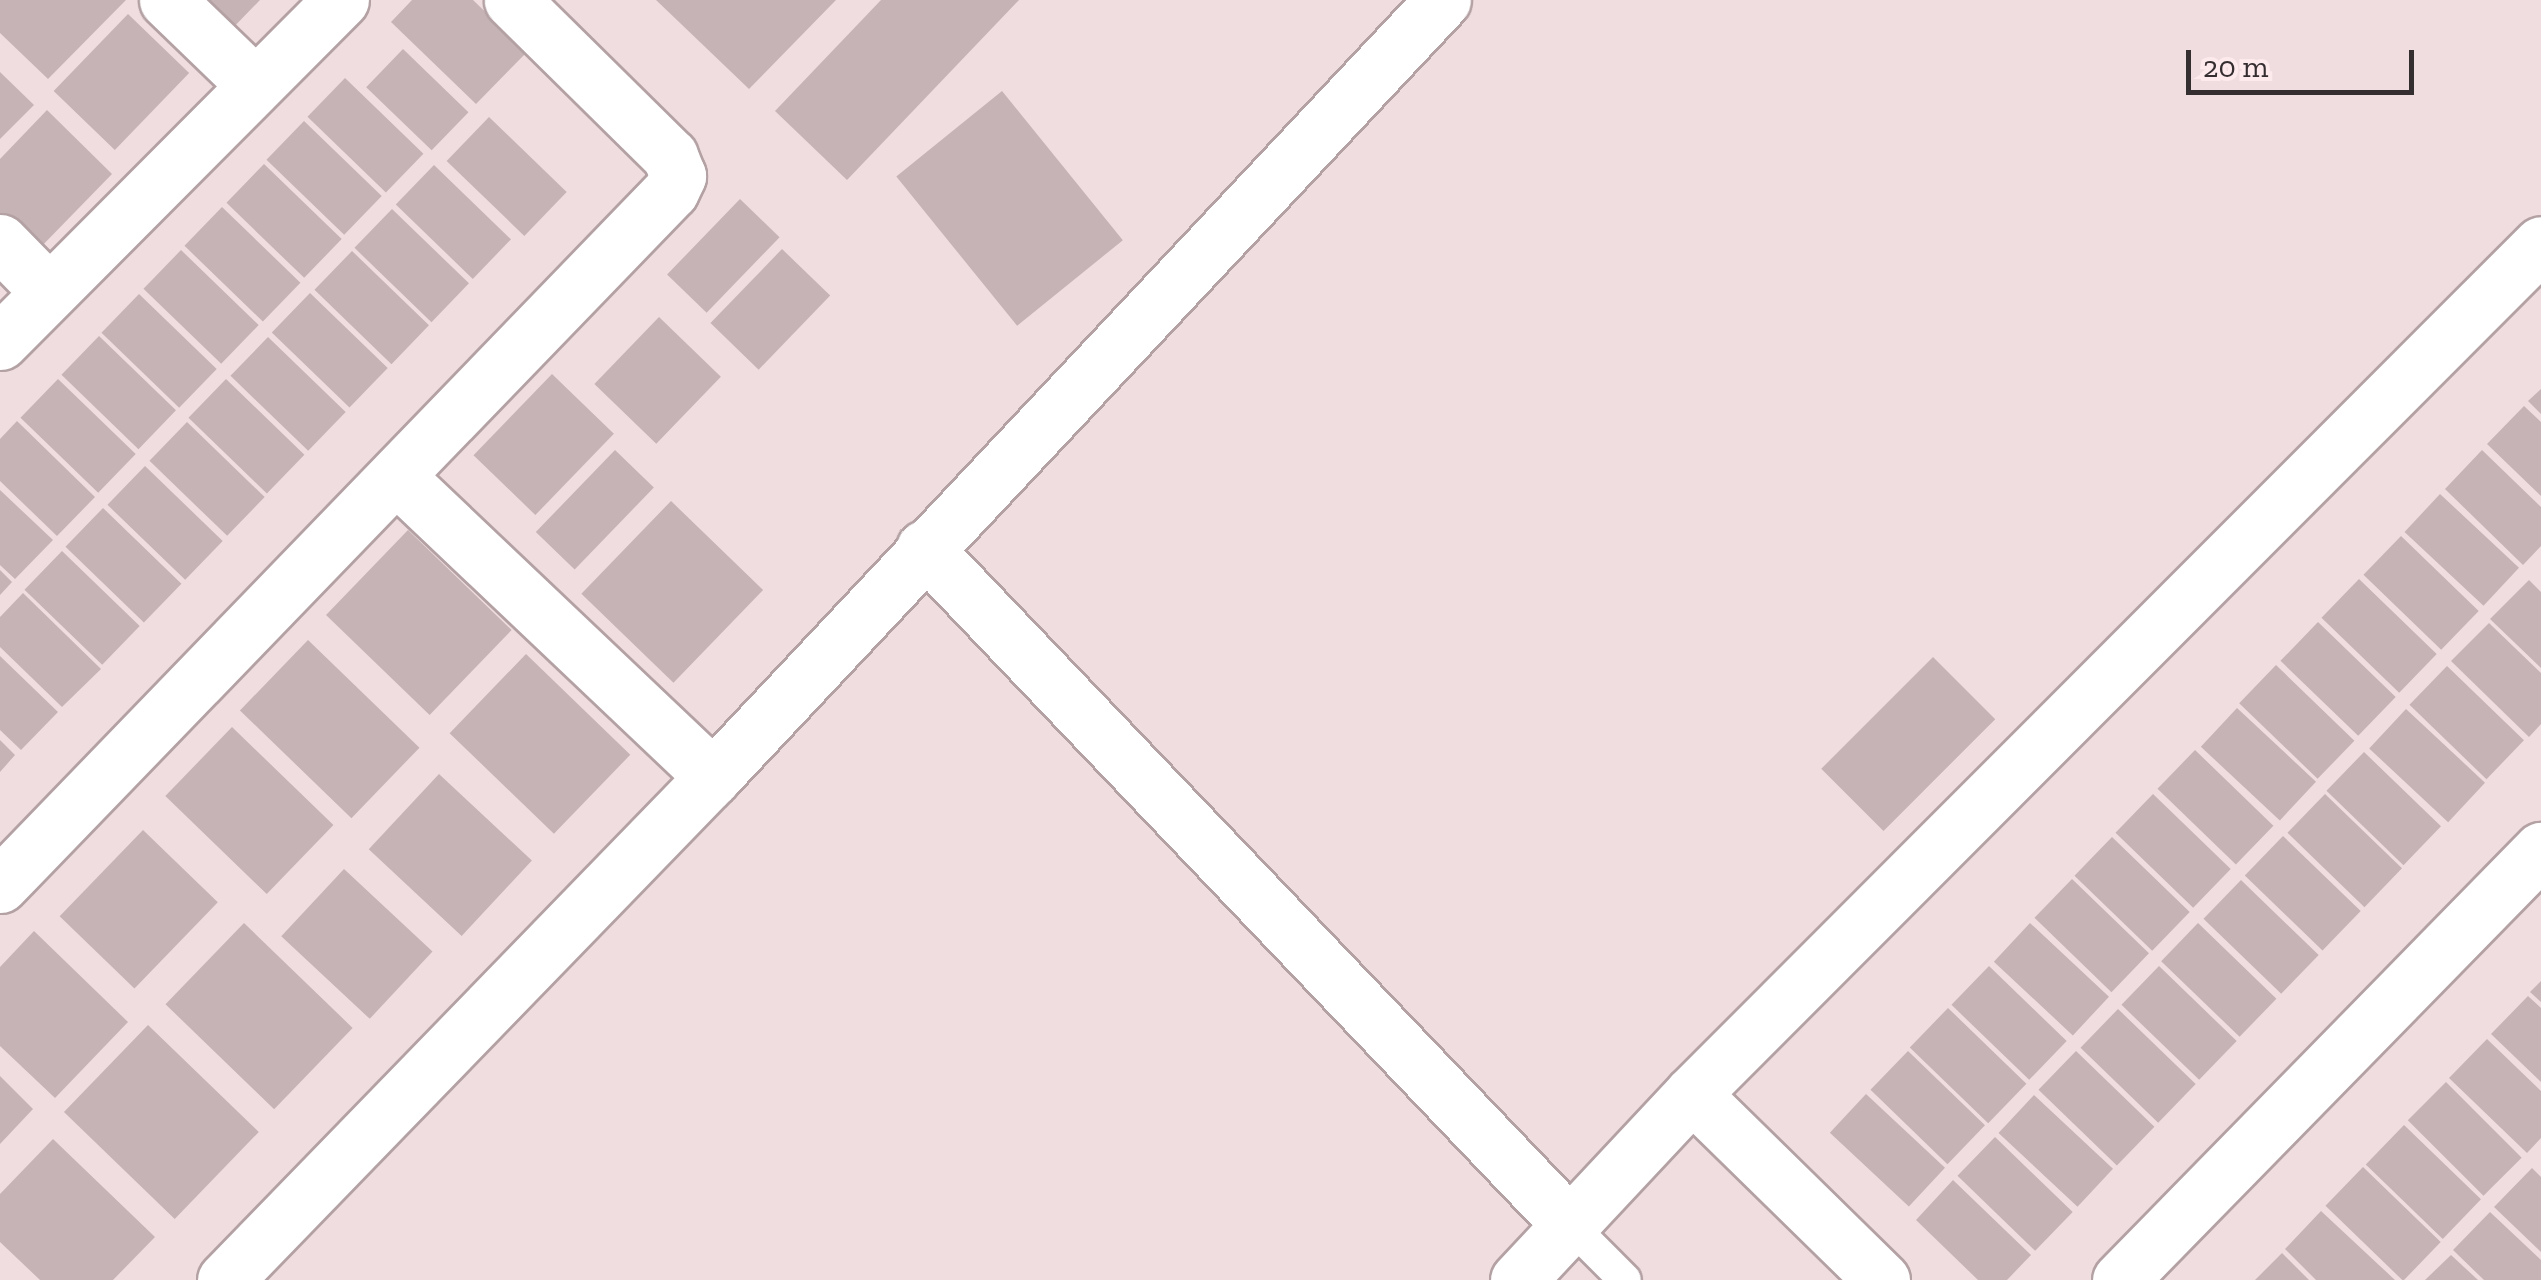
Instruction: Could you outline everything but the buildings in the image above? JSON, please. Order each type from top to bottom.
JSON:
[{"type":"street","points":[[166,0],[254,84]]},
{"type":"street","points":[[0,342],[342,0]]},
{"type":"street","points":[[0,885],[658,206],[678,176],[670,156],[512,0]]},
{"type":"street","points":[[224,1280],[713,777],[1443,0]]},
{"type":"street","points":[[0,242],[49,292]]},
{"type":"street","points":[[1518,1280],[1692,1094],[2541,244]]},
{"type":"street","points":[[396,477],[713,777]]},
{"type":"street","points":[[914,559],[1571,1226]]},
{"type":"street","points":[[2120,1280],[2541,850]]},
{"type":"street","points":[[1692,1094],[1882,1280]]},
{"type":"lane","points":[[1571,1226],[1625,1280]]}]
